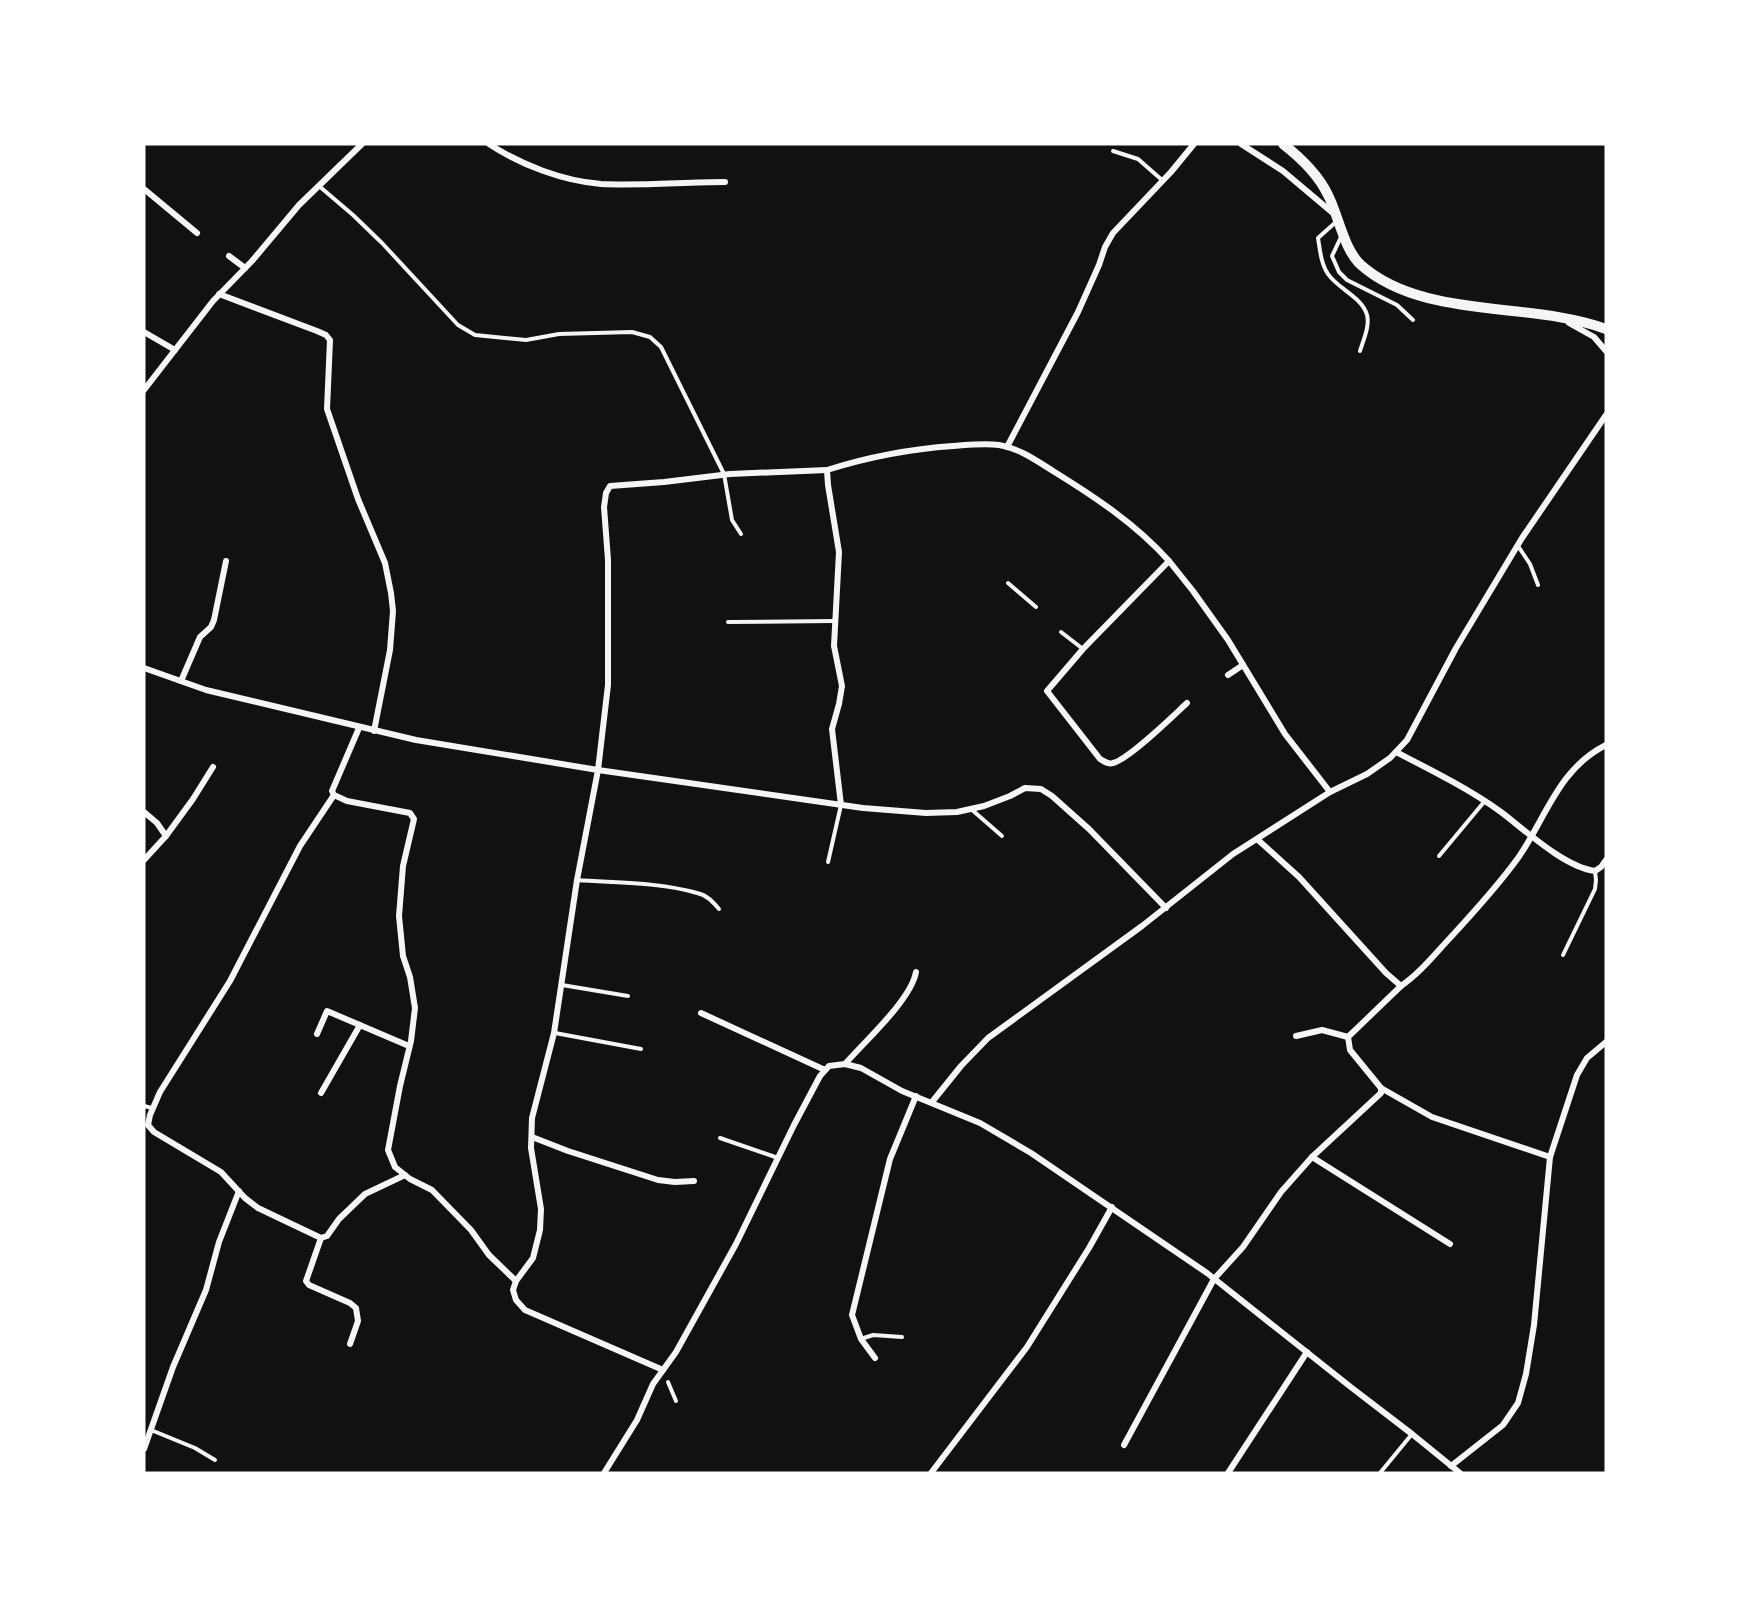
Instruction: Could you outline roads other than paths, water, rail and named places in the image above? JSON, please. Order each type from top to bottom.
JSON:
[{"type":"street","points":[[144,390],[219,294],[318,186],[362,144]]},
{"type":"street","points":[[489,144],[552,173],[600,184],[725,182]]},
{"type":"street","points":[[1006,447],[1078,312],[1113,233],[1194,144]]},
{"type":"street","points":[[1242,144],[1282,171],[1337,218]]},
{"type":"street","points":[[1283,144],[1312,170],[1328,195],[1343,234],[1359,263],[1382,281],[1434,299],[1586,321],[1606,329]]},
{"type":"street","points":[[144,189],[197,233]]},
{"type":"street","points":[[229,256],[245,268]]},
{"type":"street","points":[[219,294],[317,331],[330,340],[327,409],[358,499],[385,562],[391,593],[393,611],[390,650],[374,732]]},
{"type":"street","points":[[1553,317],[1578,327],[1594,337],[1606,351]]},
{"type":"street","points":[[144,332],[175,350]]},
{"type":"street","points":[[932,1102],[961,1066],[988,1038],[1166,908],[1233,854],[1330,792],[1366,774],[1396,752],[1407,740],[1456,648],[1518,546],[1606,415]]},
{"type":"street","points":[[663,1370],[525,1310],[516,1300],[513,1290],[516,1281],[533,1258],[540,1230],[541,1209],[535,1178],[532,1118],[554,1033],[577,880],[598,770],[608,685],[608,560],[604,507],[610,486],[724,474],[827,470],[914,449],[976,444],[1006,447],[1026,455],[1110,508],[1153,543],[1193,591],[1286,734],[1330,792]]},
{"type":"street","points":[[827,470],[839,552],[834,646],[842,686],[832,729],[842,805]]},
{"type":"street","points":[[181,681],[200,637],[211,627],[214,620],[226,561]]},
{"type":"street","points":[[1169,561],[1083,649],[1047,691],[1100,759],[1108,764],[1114,763],[1133,750],[1187,703]]},
{"type":"street","points":[[1228,675],[1243,665]]},
{"type":"street","points":[[144,668],[206,690],[374,732],[598,770],[842,805],[926,813],[957,812],[1010,796],[1025,788],[1041,789],[1052,796],[1089,830],[1166,908]]},
{"type":"street","points":[[359,728],[332,791],[334,795],[300,846],[230,981],[160,1092],[148,1125],[154,1132],[221,1172],[258,1208],[321,1238],[327,1236],[339,1219],[365,1194],[405,1175]]},
{"type":"street","points":[[1348,1037],[1418,972],[1494,890],[1531,837],[1556,791],[1581,761],[1606,745]]},
{"type":"street","points":[[1396,752],[1501,812],[1531,837],[1573,862],[1595,871],[1606,860]]},
{"type":"street","points":[[144,860],[166,836],[213,766]]},
{"type":"street","points":[[334,795],[347,801],[410,813],[414,819],[404,866],[399,916],[402,957],[410,977],[415,1008],[388,1149],[395,1167],[432,1190],[471,1230],[489,1255],[516,1281]]},
{"type":"street","points":[[144,812],[157,823],[166,836]]},
{"type":"street","points":[[1257,839],[1299,876],[1386,973],[1401,986]]},
{"type":"street","points":[[844,1064],[899,1005],[914,983],[916,972]]},
{"type":"street","points":[[317,1034],[327,1011],[409,1046]]},
{"type":"street","points":[[701,1013],[825,1070]]},
{"type":"street","points":[[321,1093],[360,1025]]},
{"type":"street","points":[[1296,1036],[1322,1030],[1348,1037]]},
{"type":"street","points":[[1348,1037],[1350,1050],[1381,1088],[1432,1117],[1550,1157]]},
{"type":"street","points":[[1451,1466],[1503,1425],[1518,1403],[1526,1374],[1534,1325],[1550,1157],[1577,1075],[1587,1058],[1606,1042]]},
{"type":"street","points":[[604,1473],[637,1420],[653,1384],[676,1352],[736,1244],[794,1125],[825,1070],[830,1066],[844,1064],[861,1068],[902,1090],[980,1123],[1030,1153],[1214,1279],[1460,1473]]},
{"type":"street","points":[[1124,1445],[1214,1279],[1243,1247],[1281,1192],[1312,1157],[1377,1098],[1381,1093],[1381,1088]]},
{"type":"street","points":[[875,1358],[861,1339],[852,1315],[890,1159],[916,1096]]},
{"type":"street","points":[[532,1137],[658,1180],[694,1181]]},
{"type":"street","points":[[1312,1157],[1450,1244]]},
{"type":"street","points":[[144,1449],[173,1367],[206,1290],[219,1242],[239,1191]]},
{"type":"street","points":[[930,1473],[1027,1347],[1112,1208]]},
{"type":"street","points":[[321,1238],[306,1281],[309,1285],[350,1303],[356,1308],[358,1321],[350,1344]]},
{"type":"street","points":[[1228,1473],[1307,1352]]},
{"type":"lane","points":[[1113,151],[1138,159],[1162,180]]},
{"type":"lane","points":[[318,186],[382,243],[458,325],[475,335],[526,340],[559,334],[605,331],[632,332],[650,337],[662,347],[724,474],[732,520],[741,534]]},
{"type":"lane","points":[[1337,218],[1318,238],[1327,272],[1333,281],[1364,306],[1368,317],[1360,351]]},
{"type":"lane","points":[[1343,234],[1332,256],[1339,273],[1347,280],[1397,305],[1413,320]]},
{"type":"lane","points":[[1518,546],[1530,564],[1538,585]]},
{"type":"lane","points":[[1008,583],[1036,607]]},
{"type":"lane","points":[[728,622],[836,621]]},
{"type":"lane","points":[[1061,633],[1083,649]]},
{"type":"lane","points":[[1439,856],[1484,802]]},
{"type":"lane","points":[[828,862],[842,805]]},
{"type":"lane","points":[[971,809],[1002,836]]},
{"type":"lane","points":[[1563,955],[1595,889],[1595,871]]},
{"type":"lane","points":[[577,880],[656,886],[699,893],[709,898],[719,909]]},
{"type":"lane","points":[[562,984],[628,996]]},
{"type":"lane","points":[[554,1033],[641,1048]]},
{"type":"lane","points":[[144,1106],[153,1109]]},
{"type":"lane","points":[[720,1138],[778,1158]]},
{"type":"lane","points":[[861,1339],[873,1335],[902,1337]]},
{"type":"lane","points":[[151,1430],[195,1448],[215,1460]]},
{"type":"lane","points":[[1380,1473],[1412,1434]]}]
